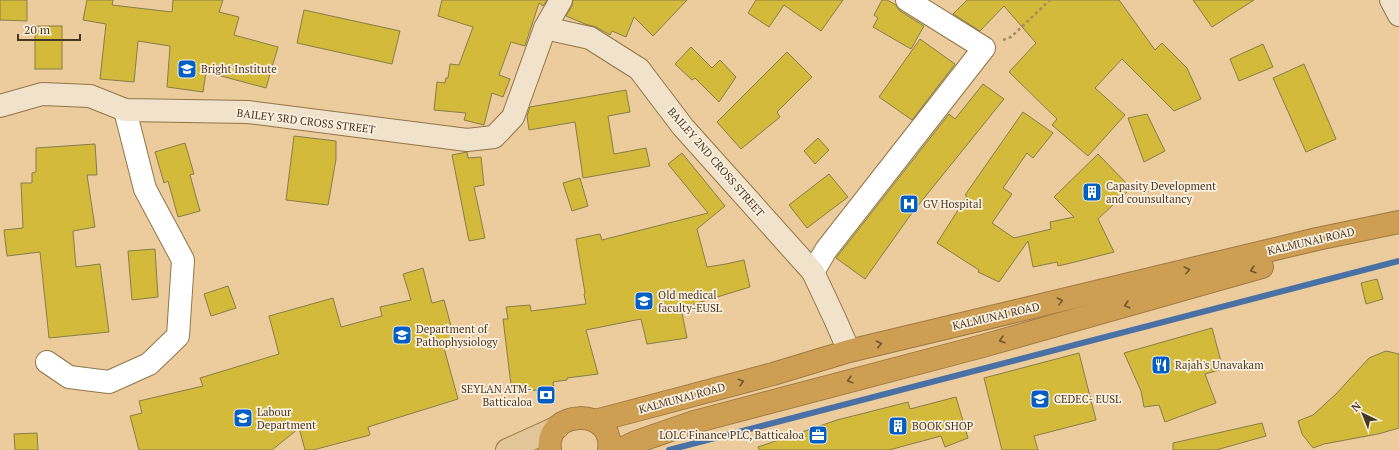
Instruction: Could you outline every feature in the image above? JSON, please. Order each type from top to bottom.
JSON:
[{"type":"highway","name":"KALMUNAI ROAD","points":[[595,421],[773,374],[849,351],[1309,241],[1399,222]]},
{"type":"highway","name":"KALMUNAI ROAD","points":[[619,450],[636,442],[670,430],[737,410],[979,347],[1355,241],[1399,233]]},
{"type":"highway","points":[[550,450],[552,435],[558,426],[566,420],[576,417],[585,417],[595,421],[608,435],[610,445],[609,450]]},
{"type":"main road","points":[[507,450],[558,426]]},
{"type":"street","points":[[545,28],[561,0]]},
{"type":"street","points":[[813,272],[826,250],[984,48],[907,0]]},
{"type":"street","points":[[1391,0],[1399,15]]},
{"type":"street","name":"BAILEY 3RD CROSS STREET","points":[[0,106],[42,94],[90,96],[125,110],[248,112],[467,140],[494,137],[513,117],[545,28]]},
{"type":"street","name":"BAILEY 2ND CROSS STREET","points":[[545,28],[590,38],[640,69],[683,127],[813,272],[849,351]]},
{"type":"street","points":[[47,362],[69,377],[109,382],[149,364],[178,336],[183,260],[146,189],[125,110]]},
{"type":"path","points":[[984,48],[1011,37],[1050,0]]},
{"type":"building","points":[[0,0],[27,0],[27,21],[0,20]]},
{"type":"building","points":[[87,0],[113,0],[112,5],[172,12],[173,0],[223,0],[219,12],[239,17],[234,35],[278,47],[266,88],[206,72],[203,92],[167,87],[170,46],[138,41],[134,82],[100,79],[106,24],[83,20]]},
{"type":"building","points":[[442,0],[547,0],[543,6],[539,3],[525,46],[511,42],[499,75],[510,79],[503,97],[492,93],[484,125],[464,120],[466,113],[434,110],[437,82],[445,83],[446,78],[448,78],[450,64],[459,65],[473,27],[438,16]]},
{"type":"building","points":[[573,0],[687,0],[653,36],[634,17],[626,37],[612,31],[610,35],[596,27],[566,16],[572,6]]},
{"type":"building","points":[[756,0],[843,0],[821,31],[784,5],[769,27],[748,13]]},
{"type":"building","points":[[882,0],[887,0],[896,5],[900,11],[924,26],[911,49],[873,27],[878,18],[874,15]]},
{"type":"building","points":[[967,0],[1119,0],[1155,50],[1162,43],[1187,68],[1201,99],[1174,111],[1122,59],[1095,88],[1125,115],[1088,156],[1052,125],[1057,119],[1009,72],[1036,43],[1004,6],[980,31],[953,14]]},
{"type":"building","points":[[1193,0],[1254,0],[1212,27]]},
{"type":"building","points":[[304,10],[400,31],[392,64],[297,43]]},
{"type":"building","points":[[35,26],[62,26],[62,69],[35,69]]},
{"type":"building","points":[[920,39],[955,64],[912,120],[879,97]]},
{"type":"building","points":[[1263,44],[1273,67],[1239,81],[1230,59]]},
{"type":"building","points":[[691,47],[712,68],[720,60],[736,77],[719,102],[695,78],[692,80],[675,64]]},
{"type":"building","points":[[787,52],[812,77],[777,112],[780,117],[741,149],[717,122]]},
{"type":"building","points":[[1304,64],[1336,139],[1306,152],[1273,78]]},
{"type":"building","points":[[983,84],[1004,99],[912,213],[865,279],[836,258],[949,114],[955,119]]},
{"type":"building","points":[[626,90],[630,112],[608,116],[614,154],[646,148],[650,166],[583,178],[575,122],[529,130],[527,116],[530,107]]},
{"type":"building","points":[[1023,112],[1053,133],[1033,158],[1027,153],[1003,188],[1012,194],[992,223],[1014,238],[1051,229],[1050,222],[1074,217],[1054,197],[1098,154],[1131,188],[1098,219],[1114,252],[1058,266],[1057,262],[1033,267],[1028,241],[999,282],[978,272],[979,270],[937,243],[967,196],[965,195]]},
{"type":"building","points":[[1147,114],[1165,151],[1144,162],[1128,118]]},
{"type":"building","points":[[294,136],[336,141],[336,159],[328,205],[286,200]]},
{"type":"building","points":[[818,138],[829,150],[815,164],[804,151]]},
{"type":"building","points":[[185,143],[194,174],[190,175],[200,211],[178,217],[168,181],[164,183],[155,152]]},
{"type":"building","points":[[95,144],[97,175],[87,175],[95,227],[73,231],[76,267],[100,264],[109,332],[49,338],[40,252],[7,256],[4,230],[23,228],[21,183],[32,183],[32,173],[36,172],[36,148]]},
{"type":"building","points":[[467,152],[468,158],[481,157],[484,185],[474,187],[485,238],[469,241],[452,155]]},
{"type":"building","points":[[682,153],[725,206],[697,229],[707,267],[744,260],[750,287],[681,308],[687,338],[647,344],[641,319],[586,330],[598,374],[567,378],[567,380],[553,382],[555,397],[538,401],[537,390],[512,393],[503,319],[508,319],[506,307],[530,305],[531,311],[586,304],[576,239],[600,234],[602,240],[708,213],[668,164]]},
{"type":"building","points":[[829,174],[848,197],[807,228],[789,205]]},
{"type":"building","points":[[580,178],[588,206],[572,211],[563,183]]},
{"type":"building","points":[[155,249],[158,297],[132,300],[128,251]]},
{"type":"building","points":[[423,268],[432,303],[444,300],[456,345],[444,348],[458,399],[368,427],[370,435],[313,450],[305,450],[299,428],[272,450],[139,450],[130,416],[142,413],[139,401],[203,386],[200,378],[279,354],[269,316],[333,298],[341,327],[382,316],[380,307],[411,300],[403,274]]},
{"type":"building","points":[[1377,279],[1383,299],[1366,304],[1361,283]]},
{"type":"building","points":[[228,286],[236,308],[211,316],[204,294]]},
{"type":"building","points":[[1212,328],[1223,369],[1205,374],[1216,403],[1165,422],[1159,405],[1144,407],[1141,391],[1124,353]]},
{"type":"building","points":[[1386,351],[1399,354],[1399,428],[1378,434],[1324,444],[1313,448],[1302,434],[1298,421],[1313,415],[1336,394],[1369,358]]},
{"type":"building","name":"CEDEC- EUSL","points":[[1079,353],[1096,420],[1034,436],[1038,450],[1002,450],[984,378]]},
{"type":"building","points":[[956,397],[968,438],[945,447],[941,436],[889,450],[759,450],[758,447],[837,420],[908,402],[910,409]]},
{"type":"building","points":[[1262,423],[1266,436],[1216,450],[1173,450],[1173,443]]},
{"type":"building","points":[[37,433],[38,450],[15,450],[14,434]]},
{"type":"waterway","points":[[669,450],[1399,261]]},
{"type":"place","name":"Bright Institute","points":[[187,69]]},
{"type":"place","name":"Capasity Development and counsultancy","points":[[1092,192]]},
{"type":"place","name":"GV Hospital","points":[[909,204]]},
{"type":"place","name":"Old medical faculty-EUSL","points":[[644,301]]},
{"type":"place","name":"Department of Pathophysiology","points":[[402,335]]},
{"type":"place","name":"Rajah's Unavakam","points":[[1161,365]]},
{"type":"place","name":"SEYLAN ATM- Batticaloa","points":[[546,395]]},
{"type":"place","name":"CEDEC- EUSL","points":[[1040,399]]},
{"type":"place","name":"Labour Department","points":[[243,418]]},
{"type":"place","name":"BOOK SHOP","points":[[898,426]]},
{"type":"place","name":"LOLC Finance PLC, Batticaloa","points":[[818,435]]}]
